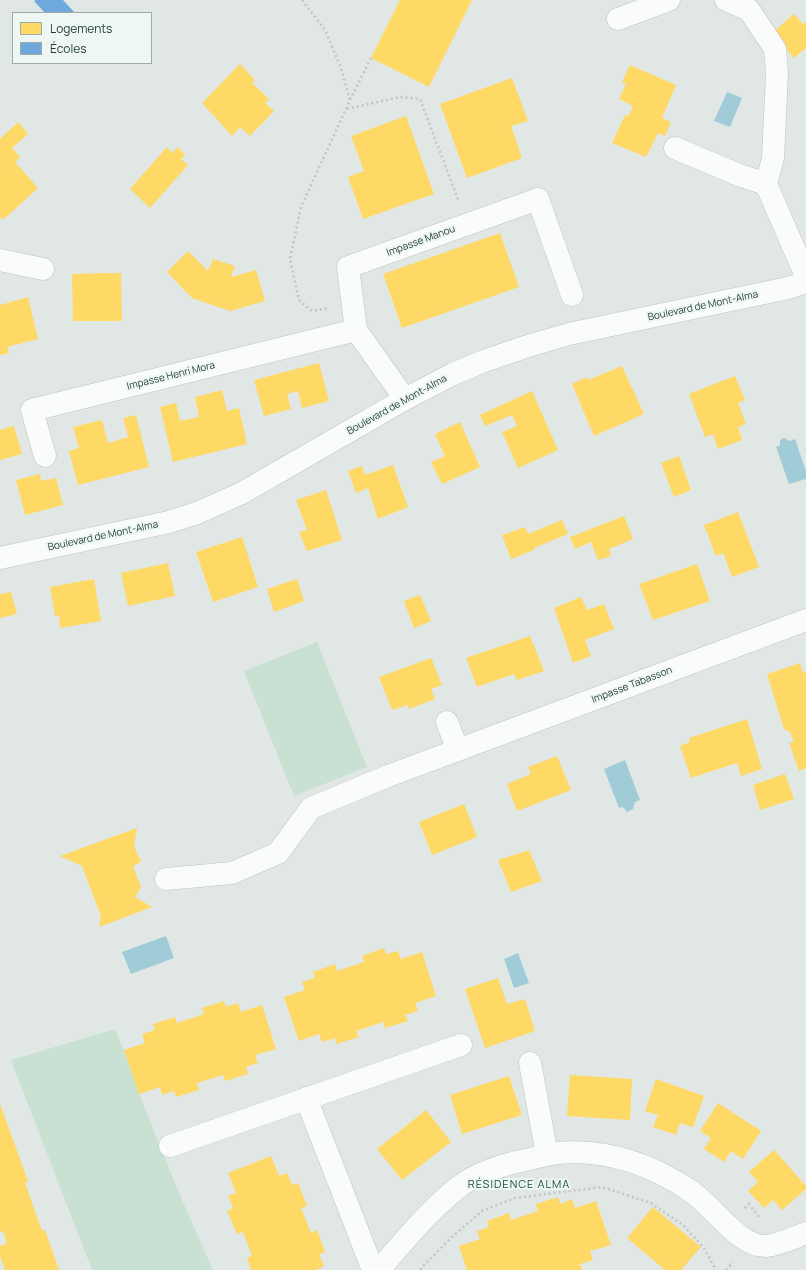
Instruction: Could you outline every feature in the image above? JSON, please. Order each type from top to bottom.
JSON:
[{"type":"street","points":[[618,19],[669,0]]},
{"type":"street","points":[[726,0],[750,10],[775,49],[777,73],[773,158],[766,184],[806,276]]},
{"type":"street","points":[[675,148],[739,175],[766,184]]},
{"type":"street","name":"Impasse Manou","points":[[405,399],[356,330],[348,267],[538,198],[572,295]]},
{"type":"street","points":[[0,260],[43,269]]},
{"type":"street","name":"Boulevard de Mont-Alma","points":[[0,558],[169,522],[196,513],[242,493],[405,399],[453,374],[484,361],[562,336],[788,288],[806,282]]},
{"type":"street","name":"Impasse Henri Mora","points":[[45,456],[32,410],[356,330]]},
{"type":"street","name":"Impasse Tabasson","points":[[166,879],[232,873],[278,854],[311,808],[388,776],[806,620]]},
{"type":"street","points":[[448,722],[458,750]]},
{"type":"street","points":[[170,1146],[460,1045]]},
{"type":"street","points":[[530,1063],[547,1156]]},
{"type":"street","points":[[306,1098],[373,1270]]},
{"type":"street","points":[[379,1270],[413,1229],[457,1189],[478,1176],[503,1165],[557,1153],[594,1153],[636,1162],[666,1175],[691,1191],[737,1235],[750,1243],[765,1246],[806,1233]]},
{"type":"path","points":[[302,0],[325,30],[341,68],[350,100]]},
{"type":"path","points":[[333,307],[312,312],[299,300],[290,258],[301,207],[371,58]]},
{"type":"path","points":[[346,109],[400,97],[420,99],[467,224]]},
{"type":"path","points":[[421,1270],[421,1268],[452,1237],[482,1211],[515,1198],[602,1188],[651,1203],[683,1225],[704,1248],[716,1270]]},
{"type":"path","points":[[726,1224],[749,1204],[760,1219]]},
{"type":"green space","points":[[317,642],[367,767],[294,796],[244,671]]},
{"type":"green space","points":[[115,1029],[148,1117],[184,1205],[213,1270],[92,1270],[11,1060]]},
{"type":"water","points":[[727,92],[742,98],[730,127],[714,121]]},
{"type":"water","points":[[784,438],[790,441],[795,439],[806,471],[806,479],[789,484],[776,447],[780,445],[780,440]]},
{"type":"water","points":[[625,760],[640,800],[635,802],[633,809],[627,812],[623,807],[619,808],[604,769]]},
{"type":"water","points":[[166,936],[174,958],[131,974],[122,952]]},
{"type":"water","points":[[518,953],[529,983],[514,988],[504,959]]},
{"type":"building: Logements","points":[[400,0],[472,0],[429,87],[371,58]]},
{"type":"building: Logements","points":[[794,14],[803,24],[806,22],[806,48],[794,58],[772,33]]},
{"type":"building: Logements","points":[[240,64],[255,80],[252,83],[269,99],[265,103],[274,111],[250,136],[240,127],[232,136],[202,103]]},
{"type":"building: Logements","points":[[630,65],[676,85],[662,118],[671,122],[665,136],[658,133],[646,157],[612,143],[625,115],[628,116],[633,106],[619,99],[626,84],[622,82]]},
{"type":"building: Logements","points":[[512,78],[528,121],[511,126],[522,158],[467,178],[440,104]]},
{"type":"building: Logements","points":[[406,116],[434,194],[363,219],[348,177],[364,171],[351,136]]},
{"type":"building: Logements","points":[[18,122],[28,134],[12,148],[20,157],[15,162],[38,188],[3,220],[0,216],[0,139]]},
{"type":"building: Logements","points":[[167,147],[172,153],[178,147],[185,155],[181,159],[188,165],[150,208],[130,189]]},
{"type":"building: Logements","points":[[500,233],[519,287],[402,328],[383,274]]},
{"type":"building: Logements","points":[[188,251],[208,271],[213,259],[235,266],[231,277],[256,270],[265,301],[230,311],[192,298],[167,272]]},
{"type":"building: Logements","points":[[121,273],[122,321],[73,321],[72,274]]},
{"type":"building: Logements","points":[[28,297],[38,339],[7,347],[9,353],[0,355],[0,305]]},
{"type":"building: Logements","points":[[319,363],[329,401],[302,408],[298,391],[287,394],[291,409],[264,416],[254,380]]},
{"type":"building: Logements","points":[[622,366],[644,414],[594,436],[572,384],[587,377],[588,380]]},
{"type":"building: Logements","points":[[735,376],[745,400],[738,403],[746,424],[738,427],[742,440],[718,449],[713,434],[705,437],[689,394]]},
{"type":"building: Logements","points":[[222,390],[227,411],[239,408],[247,444],[173,462],[160,407],[176,403],[180,421],[199,417],[195,397]]},
{"type":"building: Logements","points":[[532,391],[558,450],[518,468],[502,432],[517,426],[512,415],[485,426],[480,415]]},
{"type":"building: Logements","points":[[136,415],[149,467],[78,485],[69,451],[79,448],[73,427],[102,420],[108,443],[128,437],[123,418]]},
{"type":"building: Logements","points":[[460,422],[480,467],[442,484],[431,462],[445,456],[435,434]]},
{"type":"building: Logements","points":[[14,426],[22,454],[0,460],[0,430]]},
{"type":"building: Logements","points":[[679,456],[691,490],[674,497],[661,463]]},
{"type":"building: Logements","points":[[393,465],[408,507],[378,519],[368,488],[356,493],[348,471],[362,466],[365,475]]},
{"type":"building: Logements","points":[[40,474],[41,481],[56,478],[63,505],[25,515],[16,480]]},
{"type":"building: Logements","points":[[326,490],[342,540],[307,551],[299,532],[307,530],[296,500]]},
{"type":"building: Logements","points":[[738,512],[759,567],[732,577],[723,553],[716,556],[704,525]]},
{"type":"building: Logements","points":[[624,516],[633,539],[609,549],[611,556],[598,560],[591,542],[575,549],[570,537]]},
{"type":"building: Logements","points":[[562,520],[568,534],[511,559],[502,535],[525,527],[528,534]]},
{"type":"building: Logements","points":[[242,537],[258,587],[213,602],[196,552]]},
{"type":"building: Logements","points":[[168,563],[175,596],[128,606],[121,573]]},
{"type":"building: Logements","points":[[697,564],[710,601],[653,620],[639,584]]},
{"type":"building: Logements","points":[[94,579],[101,621],[60,628],[59,616],[55,616],[50,587]]},
{"type":"building: Logements","points":[[297,579],[304,601],[274,612],[267,589]]},
{"type":"building: Logements","points":[[11,592],[17,614],[0,618],[0,594]]},
{"type":"building: Logements","points":[[420,595],[431,621],[414,628],[404,601]]},
{"type":"building: Logements","points":[[581,597],[587,610],[604,604],[614,629],[585,640],[591,656],[573,663],[554,608]]},
{"type":"building: Logements","points":[[530,636],[544,671],[517,680],[514,674],[477,687],[466,658]]},
{"type":"building: Logements","points":[[431,658],[442,685],[431,689],[435,699],[409,709],[408,705],[392,710],[379,677]]},
{"type":"building: Logements","points":[[800,663],[803,673],[806,672],[806,768],[799,771],[789,743],[794,742],[790,732],[784,729],[767,674]]},
{"type":"building: Logements","points":[[747,719],[762,769],[741,776],[737,763],[691,778],[680,746],[690,742],[689,738]]},
{"type":"building: Logements","points":[[557,756],[571,790],[517,811],[507,784],[531,774],[528,767]]},
{"type":"building: Logements","points":[[785,774],[794,799],[760,810],[753,785]]},
{"type":"building: Logements","points":[[464,804],[477,837],[432,855],[419,822]]},
{"type":"building: Logements","points":[[137,828],[134,846],[141,862],[133,866],[141,887],[135,897],[152,907],[99,927],[101,916],[82,866],[60,856]]},
{"type":"building: Logements","points":[[529,850],[542,881],[511,892],[498,860]]},
{"type":"building: Logements","points":[[384,948],[386,954],[398,951],[401,959],[422,952],[436,996],[415,1003],[418,1011],[405,1015],[408,1021],[385,1028],[383,1022],[356,1031],[359,1037],[336,1044],[335,1038],[322,1042],[319,1034],[299,1041],[284,997],[305,990],[302,982],[315,978],[313,972],[335,964],[337,971],[364,962],[362,956]]},
{"type":"building: Logements","points":[[498,978],[507,1004],[525,999],[535,1031],[485,1048],[465,989]]},
{"type":"building: Logements","points":[[224,1001],[226,1007],[238,1003],[241,1012],[262,1005],[276,1049],[255,1055],[258,1063],[246,1067],[248,1074],[225,1081],[223,1075],[197,1083],[199,1090],[176,1097],[174,1091],[162,1095],[160,1087],[139,1094],[124,1050],[145,1043],[142,1034],[155,1030],[153,1024],[175,1017],[177,1023],[204,1014],[202,1008]]},
{"type":"building: Logements","points":[[570,1075],[632,1079],[630,1120],[567,1116]]},
{"type":"building: Logements","points":[[509,1076],[522,1115],[462,1134],[450,1095]]},
{"type":"building: Logements","points":[[656,1079],[704,1096],[693,1127],[680,1123],[676,1135],[653,1127],[658,1115],[645,1111]]},
{"type":"building: Logements","points":[[718,1103],[761,1131],[743,1159],[731,1151],[724,1162],[704,1149],[711,1138],[700,1131]]},
{"type":"building: Logements","points":[[0,1104],[28,1181],[25,1183],[42,1231],[45,1230],[59,1270],[5,1270],[0,1256],[0,1246],[7,1243],[3,1231],[0,1232]]},
{"type":"building: Logements","points":[[426,1110],[451,1142],[402,1180],[377,1149]]},
{"type":"building: Logements","points":[[774,1150],[806,1186],[806,1189],[782,1210],[773,1200],[764,1208],[748,1191],[758,1182],[749,1172]]},
{"type":"building: Logements","points":[[271,1156],[279,1176],[287,1173],[292,1185],[298,1183],[307,1206],[301,1208],[311,1233],[317,1230],[325,1252],[319,1254],[324,1266],[316,1270],[251,1270],[247,1258],[252,1256],[243,1232],[237,1234],[227,1211],[233,1208],[228,1196],[236,1193],[228,1173]]},
{"type":"building: Logements","points":[[558,1197],[560,1204],[572,1199],[575,1208],[596,1201],[611,1245],[590,1251],[593,1260],[580,1264],[582,1270],[467,1270],[459,1246],[480,1239],[477,1231],[489,1227],[487,1221],[509,1213],[511,1220],[538,1211],[536,1204]]},
{"type":"building: Logements","points":[[653,1207],[701,1247],[681,1270],[665,1270],[627,1238]]},
{"type":"building: Écoles","points":[[63,0],[74,12],[44,12],[34,1]]},
{"type":"district","name":"RÉSIDENCE ALMA","points":[[519,1185]]}]
